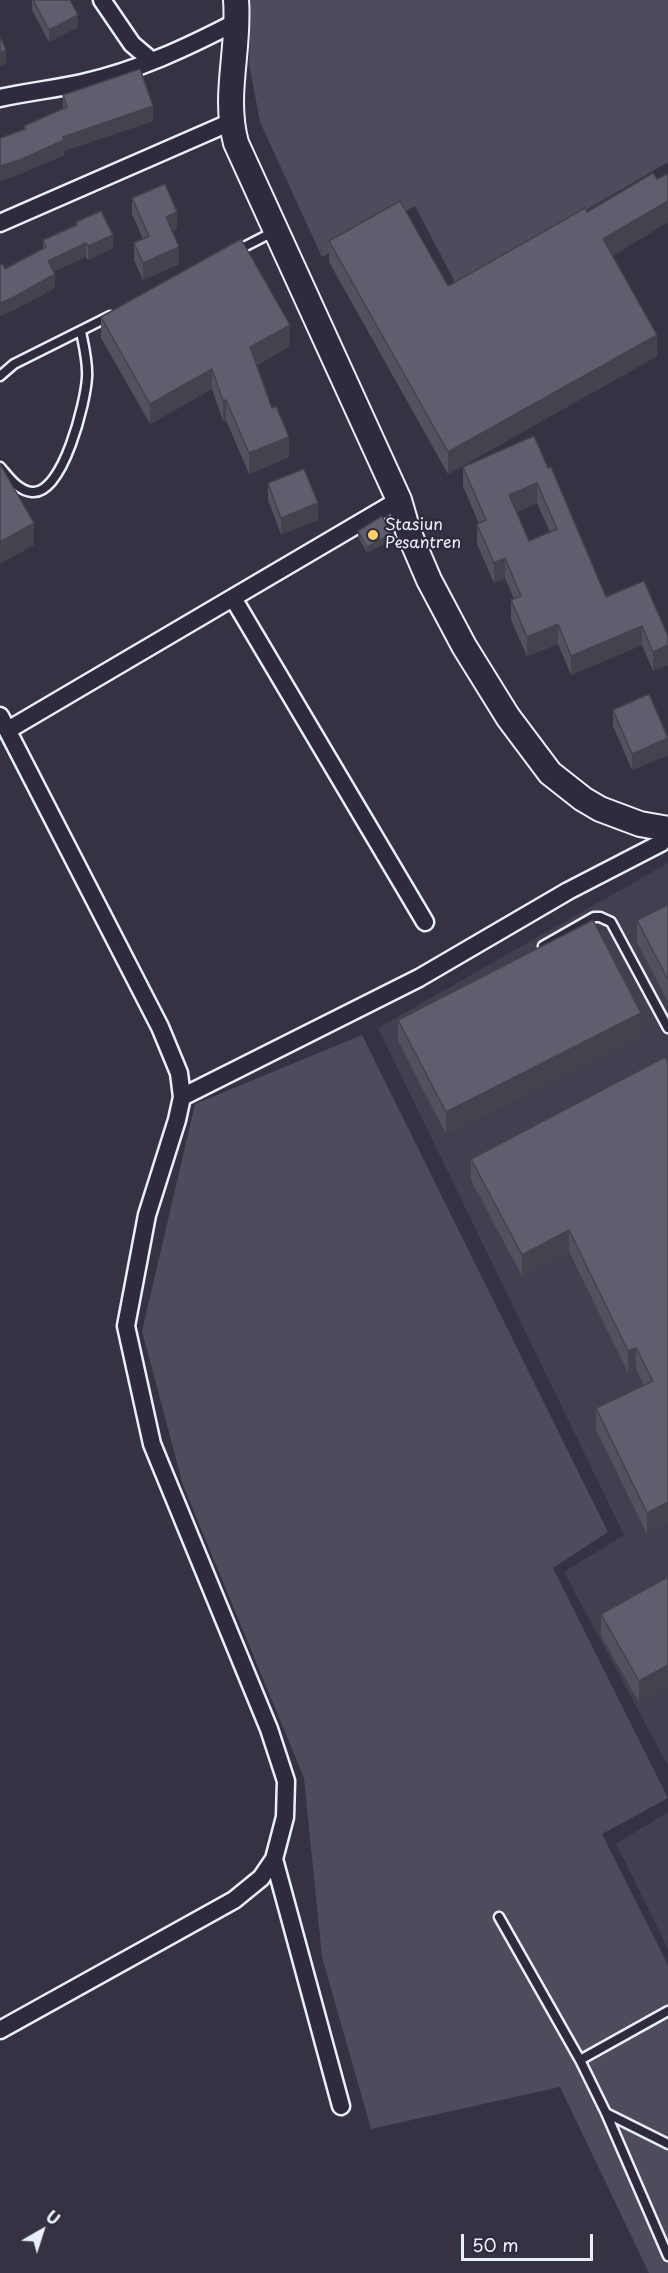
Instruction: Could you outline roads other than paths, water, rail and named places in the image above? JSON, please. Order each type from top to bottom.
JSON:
[{"type":"main road","points":[[237,11],[230,94],[231,122],[240,152],[399,500],[418,556],[453,625],[508,717],[549,773],[600,809],[640,824],[668,829]]},
{"type":"street","points":[[102,0],[132,44],[152,61]]},
{"type":"street","points":[[0,98],[83,83],[152,61],[190,46],[237,11]]},
{"type":"street","points":[[0,223],[231,122]]},
{"type":"street","points":[[0,2030],[234,1900],[261,1878],[274,1859],[285,1817],[286,1780],[269,1729],[152,1444],[126,1326],[147,1215],[182,1097],[179,1073],[168,1044],[4,723],[232,598],[399,500]]},
{"type":"street","points":[[232,598],[425,922]]},
{"type":"street","points":[[182,1097],[419,978],[568,891],[661,843],[668,836]]},
{"type":"street","points":[[274,1859],[340,2106]]},
{"type":"lane","points":[[227,255],[276,230]]},
{"type":"lane","points":[[0,376],[14,364],[123,310]]},
{"type":"lane","points":[[0,467],[18,486],[32,492],[43,489],[68,453],[79,426],[88,374],[81,332]]},
{"type":"lane","points":[[532,952],[594,917],[606,919],[611,922],[668,1028]]},
{"type":"lane","points":[[499,1917],[580,2060],[606,2113],[668,2256]]},
{"type":"lane","points":[[580,2060],[668,2011]]},
{"type":"lane","points":[[606,2113],[668,2144]]},
{"type":"place","name":"Stasiun Pesantren","points":[[373,535]]}]
